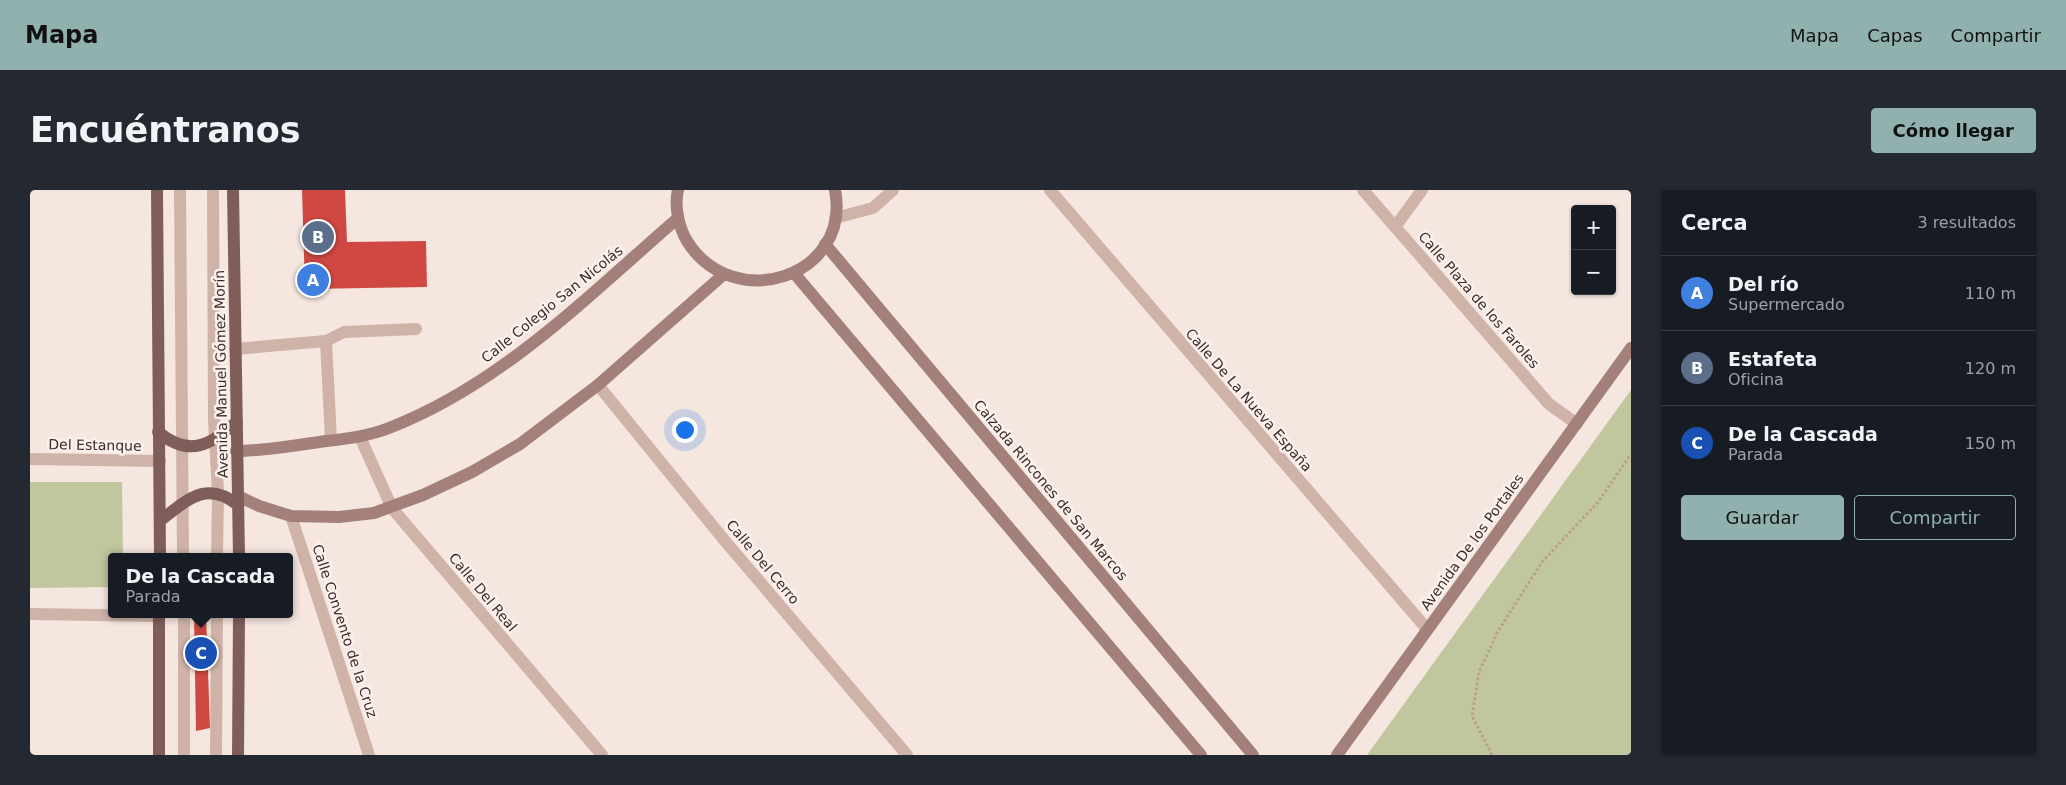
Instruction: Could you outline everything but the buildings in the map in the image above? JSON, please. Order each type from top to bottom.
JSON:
[{"type":"main road","points":[[157,190],[160,553]]},
{"type":"main road","name":"Avenida Manuel Gómez Morín","points":[[233,190],[239,553]]},
{"type":"main road","points":[[158,432],[172,443],[183,447],[200,446],[216,439],[237,422]]},
{"type":"main road","points":[[161,520],[183,502],[196,495],[218,492],[238,501]]},
{"type":"main road","points":[[159,618],[159,755]]},
{"type":"main road","points":[[238,755],[239,618]]},
{"type":"street","points":[[180,190],[183,553]]},
{"type":"street","points":[[213,190],[218,492],[217,553]]},
{"type":"street","points":[[678,190],[678,218],[684,236],[694,252],[707,265],[723,275],[759,282],[777,279],[794,273],[812,260],[825,244],[835,218],[835,190]]},
{"type":"street","points":[[835,218],[873,208],[893,190]]},
{"type":"street","name":"Calle De La Nueva España","points":[[1050,190],[1427,629]]},
{"type":"street","name":"Calle Plaza de los Faroles","points":[[1363,190],[1549,404],[1577,424]]},
{"type":"street","points":[[1395,227],[1422,190]]},
{"type":"street","name":"Calle Colegio San Nicolás","points":[[236,451],[258,451],[360,437],[407,420],[481,381],[531,344],[678,218]]},
{"type":"street","name":"Calzada Rincones de San Marcos","points":[[825,244],[1253,755]]},
{"type":"street","points":[[794,273],[1201,755]]},
{"type":"street","points":[[238,501],[291,516],[339,517],[374,513],[392,508],[472,472],[520,444],[598,385],[723,275]]},
{"type":"street","points":[[235,349],[326,341],[344,332],[416,329]]},
{"type":"street","points":[[326,341],[331,440]]},
{"type":"street","name":"Avenida De los Portales","points":[[1338,755],[1631,348]]},
{"type":"street","name":"Calle Del Cerro","points":[[598,385],[732,548],[907,755]]},
{"type":"street","name":"Calle Del Real","points":[[360,437],[392,508],[602,755]]},
{"type":"street","name":"Del Estanque","points":[[30,459],[160,461]]},
{"type":"street","name":"Calle Convento de la Cruz","points":[[291,516],[369,755]]},
{"type":"street","points":[[30,614],[108,615]]},
{"type":"street","points":[[184,618],[184,755]]},
{"type":"street","points":[[216,755],[217,618]]},
{"type":"path","points":[[1492,755],[1472,716],[1478,672],[1498,631],[1542,562],[1598,502],[1631,454]]},
{"type":"green space","points":[[1631,390],[1631,755],[1367,755]]},
{"type":"green space","points":[[30,482],[122,482],[123,553],[108,553],[108,587],[30,588]]},
{"type":"place","name":"Estafeta","points":[[318,237]]},
{"type":"place","name":"Del río","points":[[313,280]]},
{"type":"place","name":"De la Cascada","points":[[201,653]]}]
